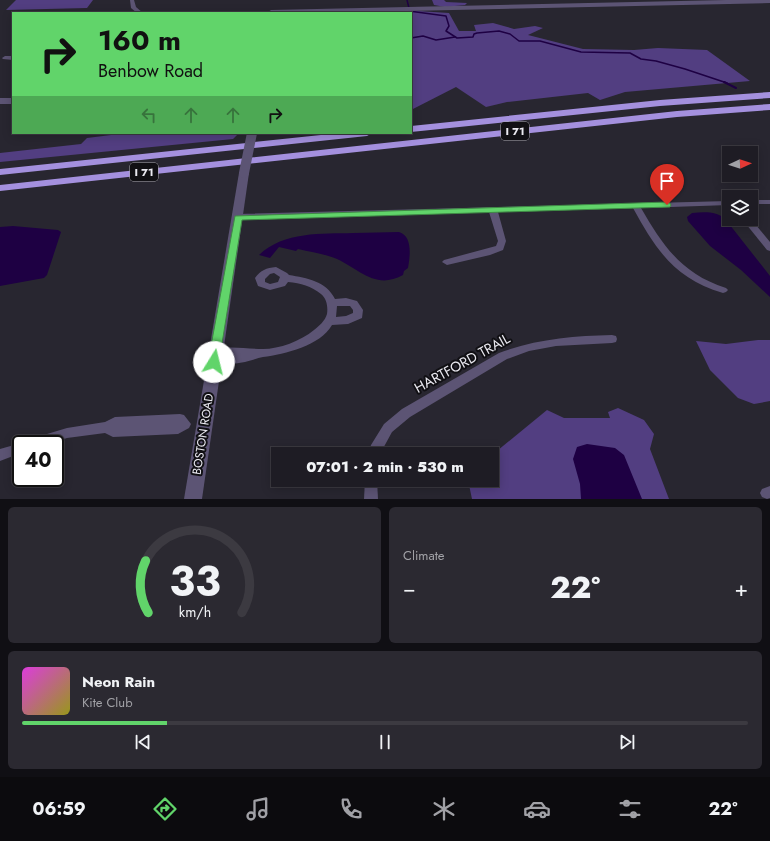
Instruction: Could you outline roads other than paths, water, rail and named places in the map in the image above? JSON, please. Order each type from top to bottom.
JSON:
[{"type":"highway","name":"I 71","points":[[412,129],[660,103],[770,95]]},
{"type":"highway","name":"I 71","points":[[0,188],[677,114],[770,107]]},
{"type":"highway","name":"I 71","points":[[0,172],[358,134]]},
{"type":"street","points":[[132,0],[134,8],[139,12]]},
{"type":"street","points":[[271,10],[770,1]]},
{"type":"street","points":[[5,58],[12,58]]},
{"type":"street","points":[[0,102],[12,101]]},
{"type":"street","name":"BOSTON ROAD","points":[[193,499],[214,358],[252,134]]},
{"type":"street","points":[[758,202],[770,202]]},
{"type":"street","points":[[238,217],[722,203]]},
{"type":"street","points":[[636,206],[661,248],[668,256],[698,280],[710,287],[723,290]]},
{"type":"street","points":[[447,262],[490,252],[500,248],[502,241],[493,210]]},
{"type":"street","points":[[752,226],[770,248]]},
{"type":"street","points":[[214,358],[246,358],[285,349],[305,341],[327,327],[331,321],[333,303],[320,289],[308,282],[300,279],[285,278]]},
{"type":"street","points":[[331,321],[352,319],[358,315],[356,306],[350,302],[333,303]]},
{"type":"street","name":"HARTFORD TRAIL","points":[[376,447],[388,428],[406,413],[503,356],[519,350],[548,343],[612,339]]},
{"type":"street","points":[[60,435],[107,427],[113,432],[178,430],[185,424],[205,422]]},
{"type":"street","points":[[0,455],[12,451]]},
{"type":"street","points":[[370,487],[371,499]]},
{"type":"waterway","points":[[407,0],[409,8]]},
{"type":"waterway","points":[[409,11],[446,16],[449,26],[446,31],[457,38],[473,37],[474,34],[477,33],[499,31],[510,34],[519,41],[540,41],[581,52],[630,53],[641,59],[656,61],[685,69],[724,82]]},
{"type":"waterway","points":[[412,38],[423,36],[436,40],[455,37]]},
{"type":"waterway","points":[[724,82],[736,88]]}]
